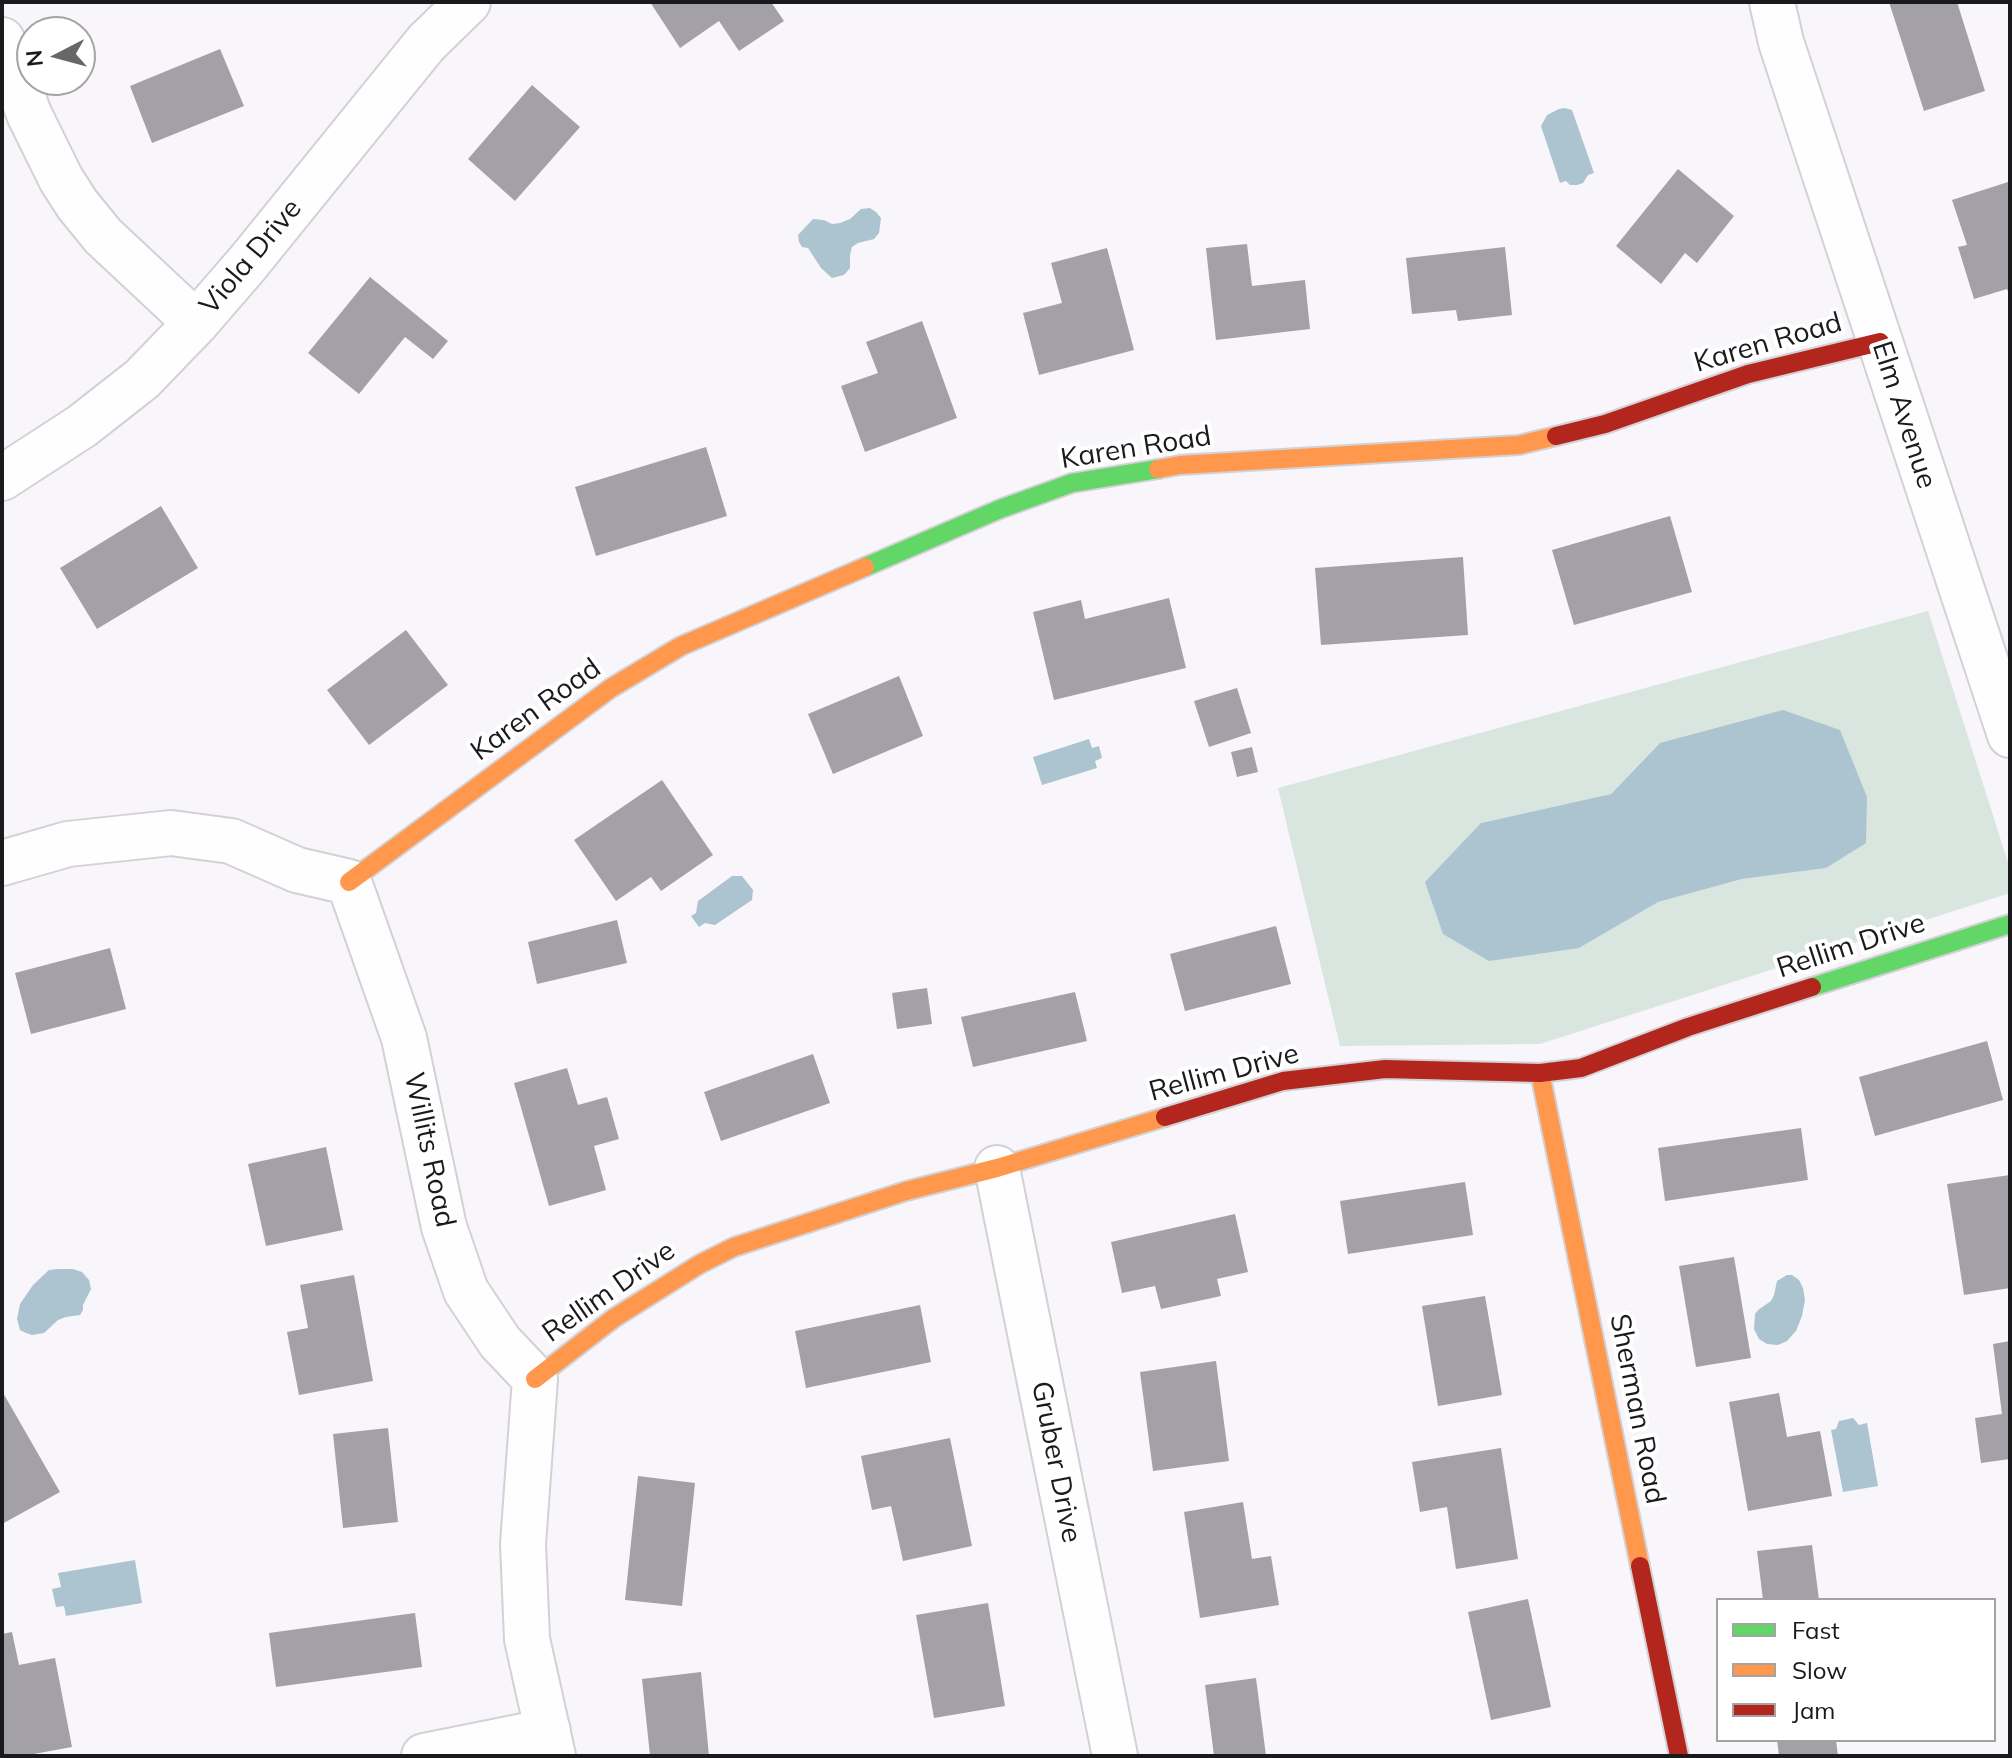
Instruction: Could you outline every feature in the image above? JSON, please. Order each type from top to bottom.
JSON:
[{"type":"street","name":"Viola Drive","points":[[2,478],[82,426],[142,379],[247,264],[426,43],[468,2]]},
{"type":"street","name":"Elm Avenue","points":[[1772,2],[1781,42],[2010,735]]},
{"type":"street","points":[[2,40],[29,114],[77,204],[103,236],[196,323]]},
{"type":"street","name":"Karen Road","points":[[349,882],[611,688],[681,646],[1000,509],[1072,483],[1180,465],[1519,445],[1605,424],[1748,374],[1880,342]]},
{"type":"street","points":[[2,863],[68,844],[171,833],[231,841],[297,870],[349,882]]},
{"type":"street","name":"Willits Road","points":[[349,882],[404,1038],[444,1227],[466,1291],[500,1342],[535,1379]]},
{"type":"street","name":"Rellim Drive","points":[[535,1379],[614,1318],[700,1264],[734,1247],[906,1191],[997,1168],[1283,1081],[1385,1069],[1540,1073],[1581,1068],[1688,1027],[2010,924]]},
{"type":"street","name":"Sherman Road","points":[[1540,1073],[1679,1756]]},
{"type":"street","name":"Gruber Drive","points":[[997,1168],[1115,1756]]},
{"type":"street","points":[[424,1756],[550,1744],[527,1639],[523,1544],[535,1379]]},
{"type":"shaded area","points":[[1928,611],[2010,869],[2010,893],[1540,1044],[1340,1046],[1278,788]],"holes":[[[1660,743],[1826,868],[1742,879],[1657,902],[1579,948],[1481,823],[1611,794]]]},
{"type":"water","points":[[1565,108],[1572,110],[1594,173],[1577,185],[1566,181],[1560,183],[1541,126],[1547,115]]},
{"type":"water","points":[[870,208],[881,218],[879,233],[874,239],[852,247],[850,268],[844,275],[832,278],[808,248],[802,247],[798,235],[813,219],[840,223],[861,209]]},
{"type":"water","points":[[1783,710],[1840,730],[1867,797],[1866,843],[1826,868],[1742,879],[1658,902],[1579,948],[1489,961],[1443,934],[1425,882],[1481,823],[1611,794],[1660,743]]},
{"type":"water","points":[[1089,739],[1092,748],[1099,746],[1102,758],[1095,761],[1097,768],[1042,785],[1033,757]]},
{"type":"water","points":[[732,876],[742,876],[753,890],[752,900],[715,925],[705,923],[699,927],[691,916],[696,913],[698,901]]},
{"type":"water","points":[[49,1270],[82,1272],[89,1280],[91,1289],[80,1315],[58,1320],[44,1333],[32,1335],[20,1330],[17,1319],[20,1304],[33,1285]]},
{"type":"water","points":[[1787,1275],[1799,1280],[1803,1288],[1805,1300],[1802,1316],[1796,1331],[1787,1341],[1778,1345],[1767,1344],[1759,1339],[1754,1329],[1755,1314],[1771,1301],[1777,1281]]},
{"type":"water","points":[[1853,1418],[1859,1425],[1867,1423],[1878,1486],[1843,1492],[1831,1430],[1836,1429],[1839,1421]]},
{"type":"water","points":[[135,1560],[142,1603],[66,1616],[64,1606],[56,1607],[52,1589],[61,1587],[58,1573]]},
{"type":"building","points":[[650,2],[771,2],[784,21],[739,51],[719,21],[680,48]]},
{"type":"building","points":[[1889,2],[1957,2],[1985,91],[1924,111]]},
{"type":"building","points":[[220,49],[244,106],[152,143],[130,86]]},
{"type":"building","points":[[532,85],[580,127],[515,201],[468,159]]},
{"type":"building","points":[[1678,169],[1734,216],[1697,263],[1685,253],[1661,284],[1616,246]]},
{"type":"building","points":[[2008,182],[2010,296],[2007,289],[1974,299],[1958,247],[1967,245],[1952,200]]},
{"type":"building","points":[[1247,244],[1252,286],[1305,280],[1310,329],[1216,340],[1206,248]]},
{"type":"building","points":[[1505,247],[1512,315],[1458,321],[1456,310],[1412,314],[1406,258]]},
{"type":"building","points":[[1107,248],[1134,350],[1039,375],[1023,313],[1062,303],[1051,263]]},
{"type":"building","points":[[370,277],[448,341],[433,359],[405,337],[359,394],[308,353]]},
{"type":"building","points":[[922,321],[957,418],[865,452],[841,386],[878,373],[866,342]]},
{"type":"building","points":[[706,447],[727,516],[596,556],[575,487]]},
{"type":"building","points":[[161,506],[198,568],[97,629],[60,568]]},
{"type":"building","points":[[1670,516],[1692,592],[1574,625],[1552,550]]},
{"type":"building","points":[[1463,557],[1468,635],[1321,645],[1315,568]]},
{"type":"building","points":[[1169,598],[1186,668],[1054,700],[1033,612],[1081,600],[1085,619]]},
{"type":"building","points":[[406,630],[448,685],[369,745],[327,690]]},
{"type":"building","points":[[899,676],[923,736],[833,774],[808,714]]},
{"type":"building","points":[[1237,688],[1251,733],[1209,747],[1194,701]]},
{"type":"building","points":[[1252,747],[1258,772],[1237,777],[1231,752]]},
{"type":"building","points":[[662,780],[713,855],[661,891],[651,877],[616,901],[574,840]]},
{"type":"building","points":[[617,920],[627,963],[537,984],[528,942]]},
{"type":"building","points":[[1276,926],[1291,984],[1185,1011],[1170,954]]},
{"type":"building","points":[[110,948],[126,1009],[31,1034],[15,973]]},
{"type":"building","points":[[927,988],[932,1024],[897,1029],[892,993]]},
{"type":"building","points":[[1075,992],[1087,1041],[973,1067],[961,1017]]},
{"type":"building","points":[[1987,1041],[2003,1100],[1875,1136],[1859,1077]]},
{"type":"building","points":[[813,1054],[830,1103],[721,1141],[704,1092]]},
{"type":"building","points":[[567,1068],[578,1105],[607,1097],[619,1139],[594,1146],[606,1190],[549,1206],[514,1083]]},
{"type":"building","points":[[1801,1128],[1808,1180],[1665,1201],[1658,1148]]},
{"type":"building","points":[[326,1147],[343,1230],[266,1246],[248,1164]]},
{"type":"building","points":[[2010,1175],[2010,1288],[1964,1295],[1947,1184]]},
{"type":"building","points":[[1465,1182],[1473,1235],[1348,1254],[1340,1201]]},
{"type":"building","points":[[1235,1214],[1248,1272],[1217,1279],[1221,1296],[1161,1309],[1155,1286],[1122,1293],[1111,1242]]},
{"type":"building","points":[[1734,1257],[1751,1358],[1696,1367],[1679,1266]]},
{"type":"building","points":[[354,1275],[373,1381],[299,1395],[287,1332],[308,1328],[300,1285]]},
{"type":"building","points":[[1485,1296],[1502,1395],[1438,1406],[1422,1306]]},
{"type":"building","points":[[920,1305],[931,1362],[806,1388],[795,1331]]},
{"type":"building","points":[[2010,1341],[2010,1459],[1981,1463],[1975,1418],[2002,1414],[1993,1344]]},
{"type":"building","points":[[1216,1361],[1229,1461],[1153,1471],[1140,1372]]},
{"type":"building","points":[[2,1391],[60,1492],[2,1524]]},
{"type":"building","points":[[1779,1393],[1787,1437],[1820,1431],[1832,1496],[1748,1511],[1729,1402]]},
{"type":"building","points":[[388,1428],[398,1522],[343,1528],[333,1434]]},
{"type":"building","points":[[950,1438],[972,1546],[903,1561],[891,1506],[872,1510],[861,1456]]},
{"type":"building","points":[[1501,1448],[1518,1559],[1456,1569],[1447,1507],[1420,1512],[1412,1462]]},
{"type":"building","points":[[638,1476],[695,1483],[682,1606],[625,1600]]},
{"type":"building","points":[[1243,1502],[1252,1559],[1271,1556],[1279,1605],[1200,1618],[1184,1512]]},
{"type":"building","points":[[1812,1545],[1819,1598],[1763,1598],[1757,1551]]},
{"type":"building","points":[[1528,1599],[1551,1707],[1491,1720],[1468,1612]]},
{"type":"building","points":[[988,1603],[1005,1706],[934,1718],[916,1615]]},
{"type":"building","points":[[415,1613],[422,1667],[276,1687],[269,1633]]},
{"type":"building","points":[[12,1632],[19,1665],[55,1658],[72,1747],[23,1756],[2,1756],[2,1634]]},
{"type":"building","points":[[701,1672],[709,1756],[650,1756],[642,1679]]},
{"type":"building","points":[[1256,1678],[1266,1756],[1214,1756],[1205,1685]]},
{"type":"building","points":[[1777,1742],[1836,1742],[1838,1756],[1779,1756]]},
{"type":"traffic: fast","points":[[865,567],[1000,509],[1072,483],[1158,469]]},
{"type":"traffic: fast","points":[[1812,987],[2010,924]]},
{"type":"traffic: slow","points":[[1158,469],[1180,465],[1519,445],[1556,436]]},
{"type":"traffic: slow","points":[[349,882],[611,688],[681,646],[865,567]]},
{"type":"traffic: slow","points":[[1540,1073],[1640,1566]]},
{"type":"traffic: slow","points":[[535,1379],[614,1318],[700,1264],[734,1247],[906,1191],[997,1168],[1165,1117]]},
{"type":"traffic: jam","points":[[1556,436],[1605,424],[1748,374],[1880,342]]},
{"type":"traffic: jam","points":[[1165,1117],[1283,1081],[1385,1069],[1540,1073],[1581,1068],[1688,1027],[1812,987]]},
{"type":"traffic: jam","points":[[1640,1566],[1679,1756]]}]
